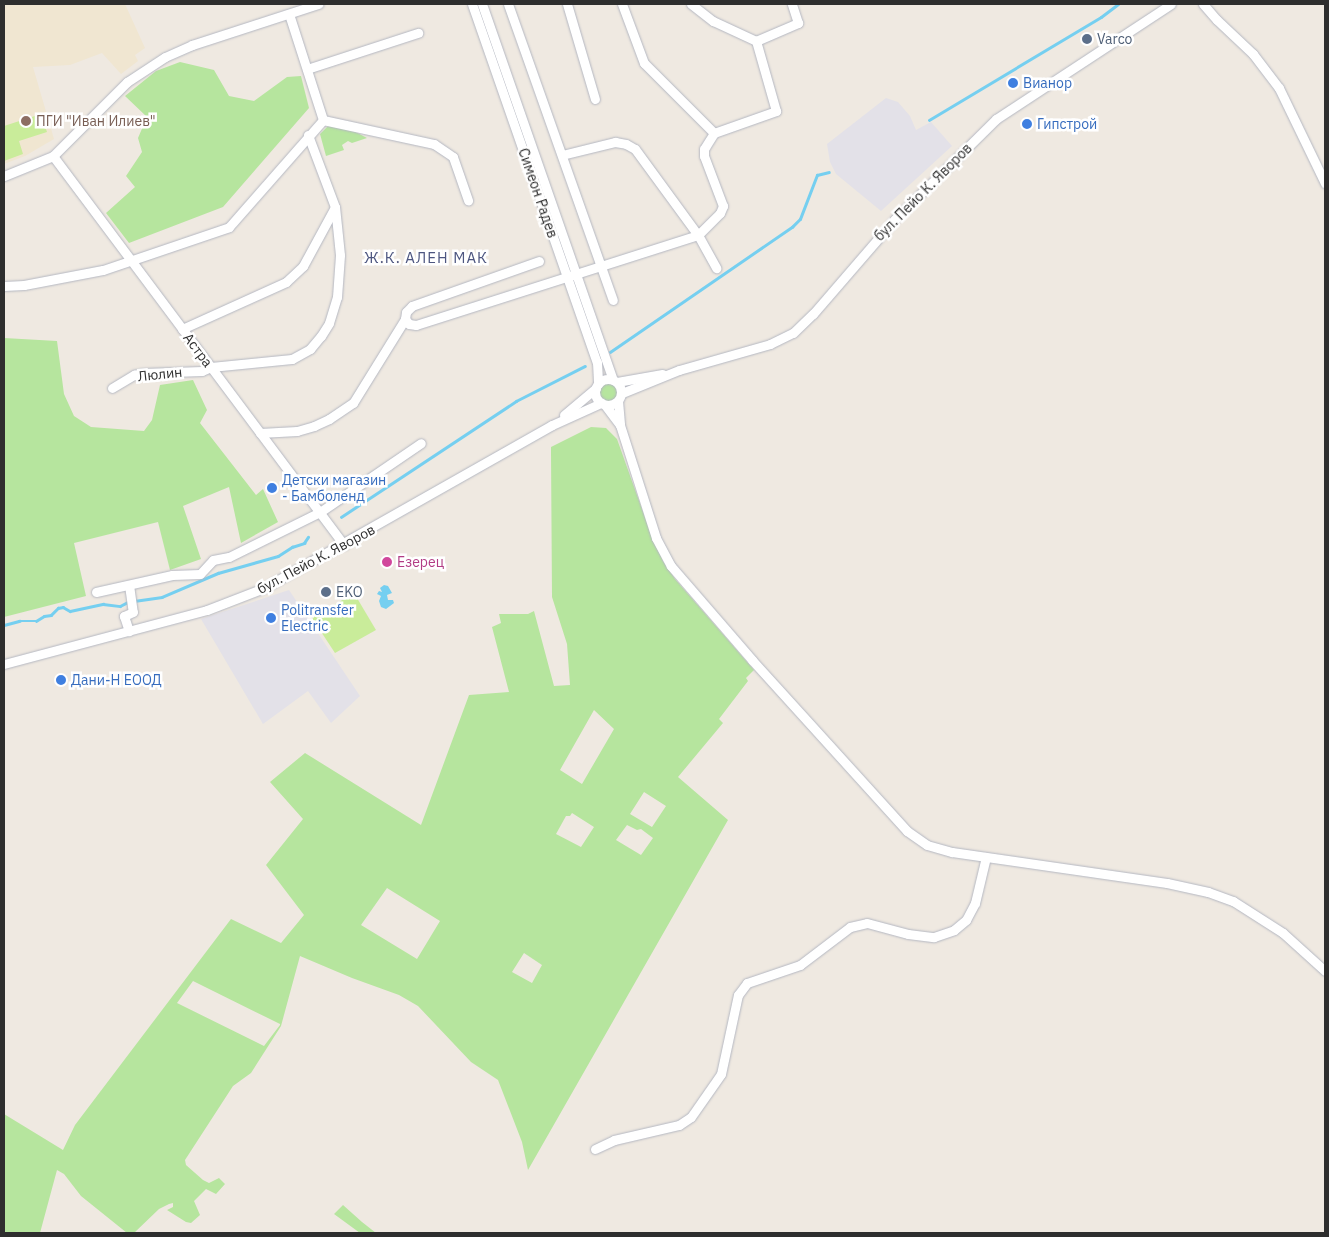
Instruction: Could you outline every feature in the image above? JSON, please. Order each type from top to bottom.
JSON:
[{"type":"street","points":[[4,176],[52,156],[113,94],[149,66],[192,45],[318,4]]},
{"type":"street","name":"Симеон Радев","points":[[472,4],[572,275],[615,381]]},
{"type":"street","name":"Симеон Радев","points":[[482,4],[572,275],[597,362],[597,386]]},
{"type":"street","points":[[508,4],[613,300]]},
{"type":"street","points":[[566,4],[595,99]]},
{"type":"street","points":[[622,4],[644,63],[714,133]]},
{"type":"street","points":[[539,261],[412,306],[406,312],[406,319],[409,324],[416,325],[698,235],[720,213],[722,206],[704,156],[704,149],[714,133],[776,111],[756,41],[714,21],[691,4]]},
{"type":"street","points":[[756,41],[798,23],[792,4]]},
{"type":"street","points":[[1156,14],[1161,4]]},
{"type":"street","name":"бул. Пейо К. Яворов","points":[[615,381],[679,370],[770,344],[793,333],[813,314],[895,219],[996,119],[1171,4]]},
{"type":"street","points":[[1203,4],[1216,20],[1253,54],[1279,88],[1325,183]]},
{"type":"street","points":[[289,14],[323,120]]},
{"type":"street","points":[[307,69],[418,34]]},
{"type":"street","points":[[4,286],[88,274],[132,261],[229,227],[323,120]]},
{"type":"street","points":[[323,120],[434,144],[453,157],[468,200]]},
{"type":"street","name":"Люлин","points":[[112,388],[134,375],[143,373],[202,371],[211,367],[292,359],[310,348],[321,336],[329,323],[337,297],[340,255],[335,207],[308,135]]},
{"type":"street","points":[[562,155],[615,142],[626,144],[635,149],[698,235],[716,268]]},
{"type":"street","name":"Астра","points":[[52,156],[344,545]]},
{"type":"street","points":[[182,329],[286,282],[302,266],[335,207]]},
{"type":"street","points":[[260,433],[297,431],[314,426],[329,419],[353,403],[406,319]]},
{"type":"street","name":"бул. Пейо К. Яворов","points":[[620,398],[679,370]]},
{"type":"street","points":[[620,425],[596,398],[597,386],[605,379],[615,381],[620,398],[620,425],[656,538],[671,566],[907,832],[927,844],[986,857],[1167,883],[1208,892],[1233,901],[1283,934],[1325,971]]},
{"type":"street","name":"бул. Пейо К. Яворов","points":[[552,425],[586,398],[597,386]]},
{"type":"street","points":[[603,404],[620,398]]},
{"type":"street","name":"бул. Пейо К. Яворов","points":[[4,664],[207,610],[244,597],[290,576],[552,425],[603,404]]},
{"type":"street","points":[[129,589],[172,575],[200,574],[213,560],[230,557],[320,512],[421,443]]},
{"type":"street","points":[[96,592],[125,584],[129,589],[133,612],[124,616],[129,631]]},
{"type":"street","points":[[596,1149],[614,1140],[679,1124],[691,1117],[720,1074],[738,995],[747,982],[800,965],[850,928],[868,923],[908,934],[934,937],[954,930],[966,920],[975,903],[986,857]]},
{"type":"shaded area","points":[[4,4],[125,4],[145,48],[135,55],[138,61],[121,74],[102,53],[70,65],[33,67],[54,139],[25,156],[4,164]]},
{"type":"shaded area","points":[[886,98],[898,102],[910,116],[916,130],[931,122],[952,146],[881,211],[836,174],[830,162],[827,144]]},
{"type":"shaded area","points":[[289,590],[360,696],[331,723],[308,691],[263,724],[201,619]]},
{"type":"green space","points":[[180,62],[214,70],[229,96],[254,101],[287,77],[301,76],[309,108],[223,207],[129,243],[106,213],[135,187],[126,176],[142,152],[138,138],[147,117],[125,96],[156,71]]},
{"type":"green space","points":[[41,114],[47,132],[19,141],[23,154],[4,161],[4,126]]},
{"type":"green space","points":[[330,124],[348,128],[367,138],[352,143],[348,141],[342,145],[344,150],[326,156],[320,134]]},
{"type":"green space","points":[[4,338],[57,341],[64,394],[74,416],[91,427],[144,431],[152,420],[160,385],[193,380],[207,410],[200,423],[256,495],[263,489],[278,522],[241,543],[229,487],[183,506],[201,559],[170,570],[158,522],[74,543],[86,596],[4,617]]},
{"type":"green space","points":[[608,382],[615,385],[618,392],[615,399],[608,402],[601,399],[598,392],[601,385]]},
{"type":"green space","points":[[591,427],[606,428],[617,439],[653,540],[663,561],[675,579],[754,670],[746,678],[748,681],[719,719],[723,723],[678,777],[728,820],[528,1170],[522,1142],[498,1080],[471,1062],[418,1006],[399,995],[300,956],[281,1026],[251,1073],[233,1086],[185,1160],[186,1165],[203,1180],[209,1183],[219,1178],[225,1184],[216,1194],[206,1189],[194,1201],[200,1215],[191,1223],[186,1222],[167,1210],[173,1207],[173,1203],[159,1209],[134,1233],[127,1233],[81,1196],[64,1174],[57,1170],[40,1233],[4,1233],[4,1114],[63,1150],[75,1125],[231,919],[281,943],[304,915],[266,865],[303,819],[270,782],[305,753],[421,825],[469,695],[509,692],[492,627],[501,623],[499,614],[528,614],[534,611],[554,686],[570,685],[567,644],[552,597],[551,447]],"holes":[[[594,710],[614,729],[582,784],[560,770]],[[644,792],[666,806],[652,827],[630,814]],[[572,813],[594,827],[581,847],[556,834],[566,816],[570,816]],[[627,825],[637,830],[641,829],[653,838],[641,855],[616,840]],[[387,888],[440,921],[417,959],[361,925]],[[524,953],[542,965],[532,983],[512,972]],[[193,981],[280,1024],[264,1046],[177,1003]]]},
{"type":"green space","points":[[354,593],[376,630],[335,653],[312,618]]},
{"type":"green space","points":[[343,1205],[376,1233],[360,1233],[334,1214]]},
{"type":"water","points":[[384,585],[388,586],[392,593],[387,595],[388,600],[393,600],[394,603],[386,609],[381,607],[379,601],[381,596],[377,594],[379,591],[382,592],[380,588]]},
{"type":"waterway","points":[[929,120],[1101,17],[1118,4]]},
{"type":"waterway","points":[[610,352],[792,227],[800,219],[817,175],[829,172]]},
{"type":"waterway","points":[[341,517],[516,401],[585,366]]},
{"type":"waterway","points":[[134,601],[162,597],[218,573],[278,556],[292,547],[304,543],[308,537]]},
{"type":"waterway","points":[[4,625],[19,621],[36,621],[44,616],[51,615],[58,608],[63,607],[70,611],[103,604],[120,606],[128,602]]},
{"type":"place","name":"Varco","points":[[1087,39]]},
{"type":"place","name":"Вианор","points":[[1013,83]]},
{"type":"place","name":"ПГИ \"Иван Илиев\"","points":[[26,121]]},
{"type":"place","name":"Гипстрой","points":[[1027,124]]},
{"type":"place","name":"Детски магазин - Бамболенд","points":[[272,488]]},
{"type":"place","name":"Езерец","points":[[387,562]]},
{"type":"place","name":"EKO","points":[[326,592]]},
{"type":"place","name":"Politransfer Electric","points":[[271,618]]},
{"type":"place","name":"Дани-Н ЕООД","points":[[61,680]]},
{"type":"district","name":"Ж.К. АЛЕН МАК","points":[[426,258]]}]
